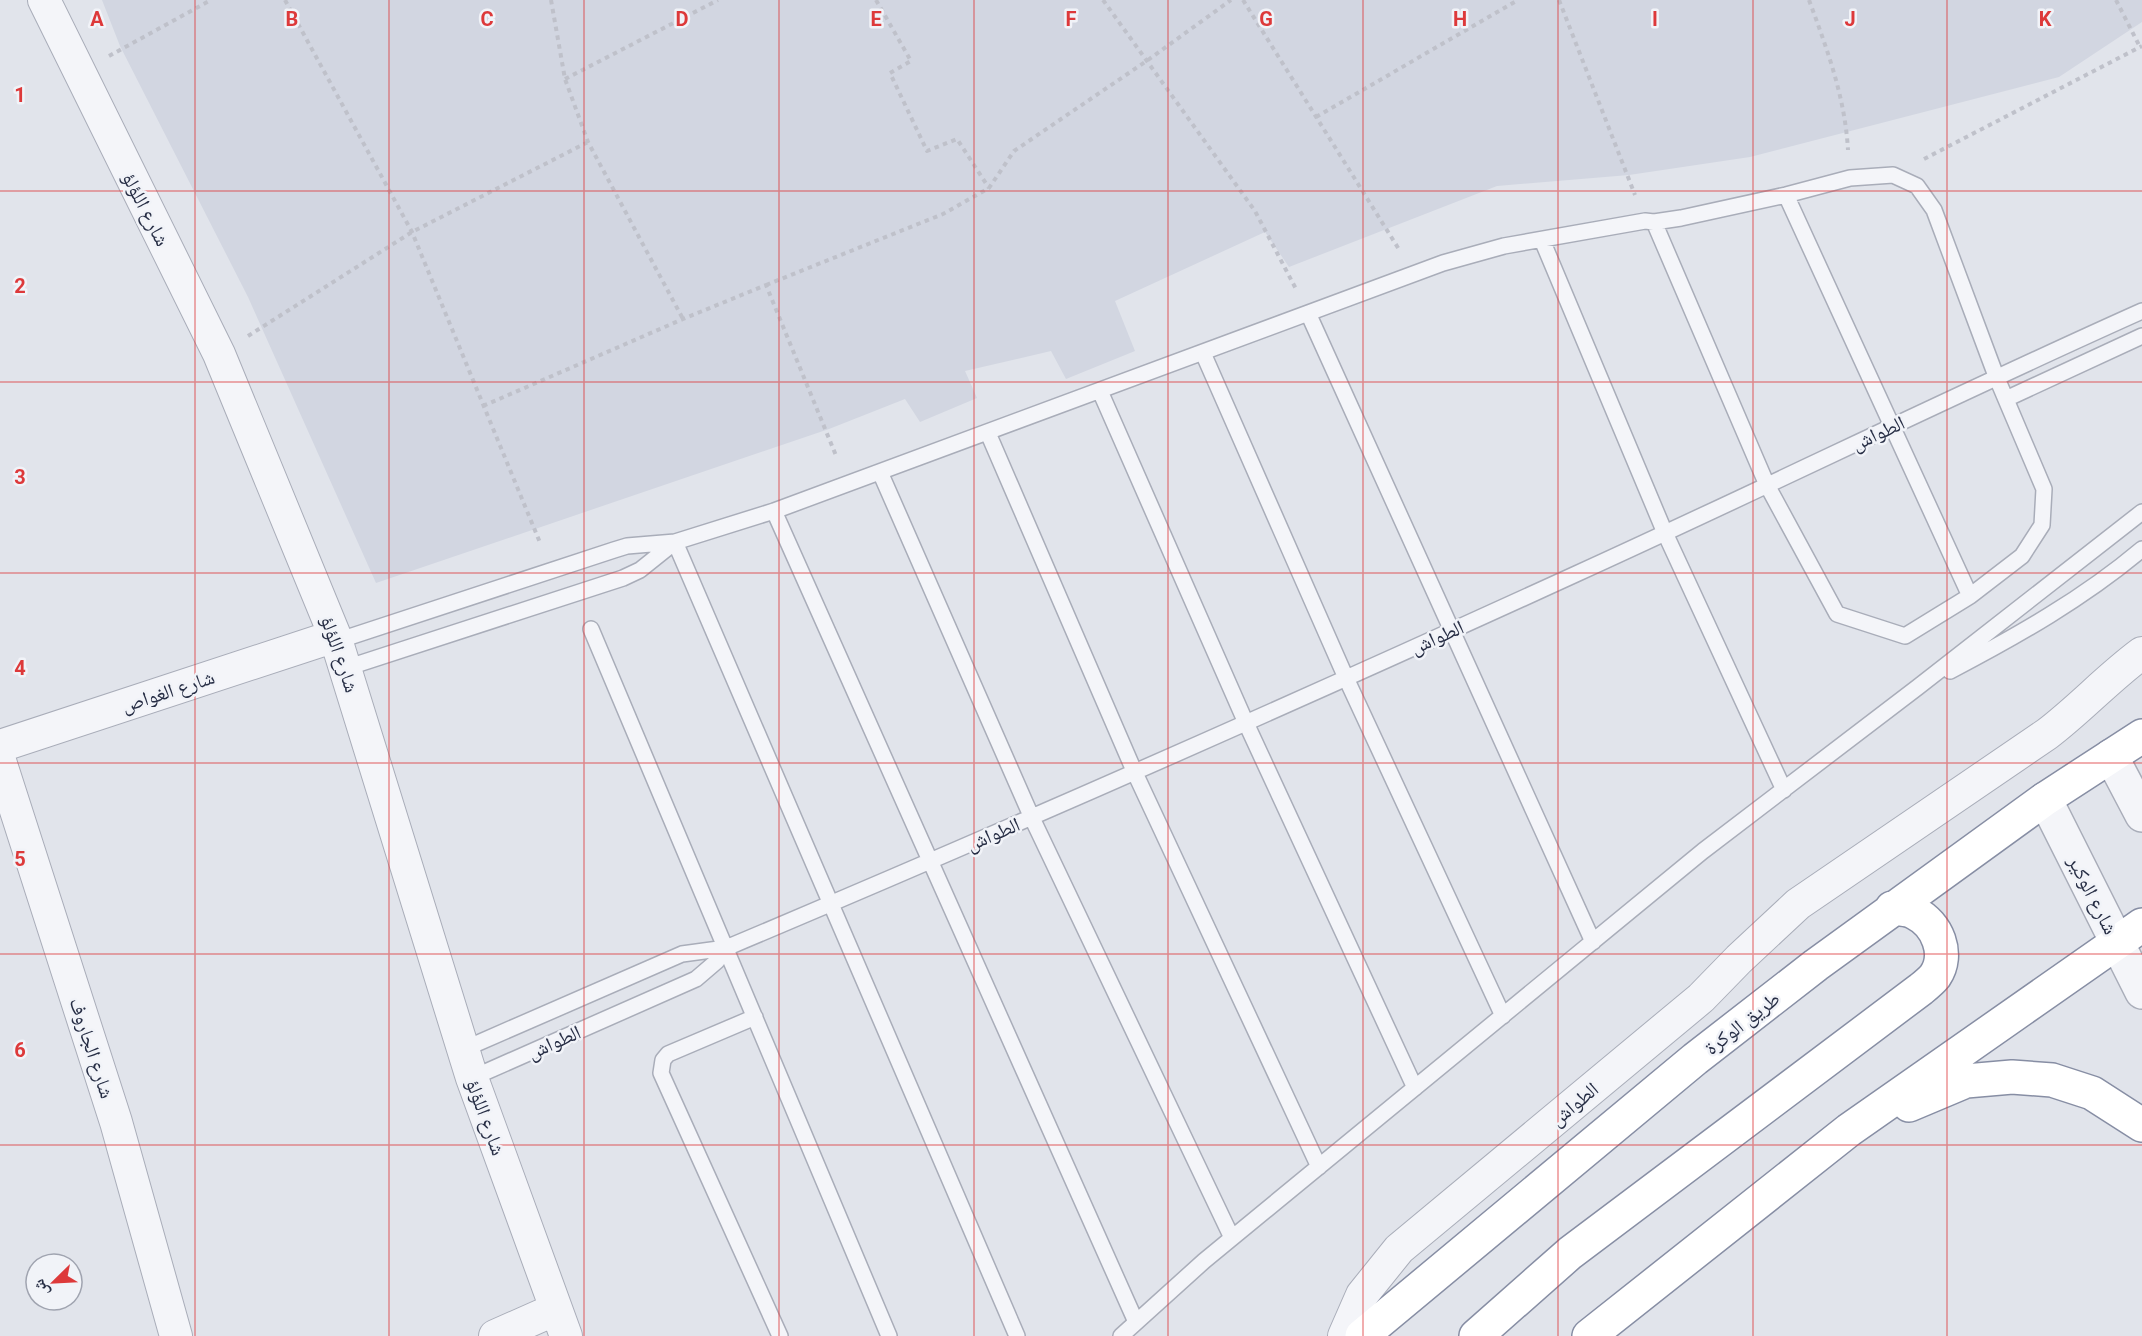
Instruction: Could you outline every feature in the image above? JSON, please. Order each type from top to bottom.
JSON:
[{"type":"highway","name":"طريق الوكرة","points":[[1362,1336],[1695,1059],[1892,908],[2045,799],[2142,736]]},
{"type":"highway","points":[[1476,1336],[1570,1253],[1921,989],[1935,975],[1941,958],[1939,938],[1929,922],[1913,911],[1892,908]]},
{"type":"highway","points":[[1589,1336],[1849,1130],[2130,934]]},
{"type":"highway","points":[[1849,1130],[1966,1081],[2012,1077],[2052,1080],[2092,1093],[2142,1125]]},
{"type":"street","name":"شارع اللؤلؤ","points":[[44,0],[78,73],[219,354],[339,648],[467,1064],[561,1322]]},
{"type":"street","name":"شارع الغواص","points":[[0,746],[339,648]]},
{"type":"street","name":"الطواش","points":[[1344,1336],[1362,1295],[1399,1249],[1701,998],[1798,904],[2046,734],[2142,653]]},
{"type":"street","points":[[2111,756],[2142,815]]},
{"type":"street","name":"شارع الجاروف","points":[[0,761],[116,1122],[176,1336]]},
{"type":"street","name":"شارع الوكير","points":[[2045,799],[2130,934],[2142,992]]},
{"type":"street","points":[[495,1336],[561,1322]]},
{"type":"lane","points":[[339,648],[552,570],[627,546],[675,542],[774,511],[1414,273],[1504,246],[1649,222],[1682,218],[1850,178],[1893,175],[1917,186],[1934,210],[1996,376],[2044,489],[2042,525],[2022,556],[1970,596],[1905,636],[1837,614],[1767,485],[1649,222]]},
{"type":"lane","points":[[1786,195],[1970,596]]},
{"type":"lane","points":[[1542,240],[1665,532],[1784,790]]},
{"type":"lane","name":"الطواش","points":[[467,1064],[682,954],[726,948],[1032,818],[1453,630],[1996,376],[2142,311]]},
{"type":"lane","points":[[1308,313],[1593,942]]},
{"type":"lane","points":[[2006,399],[2142,336]]},
{"type":"lane","points":[[1203,353],[1346,678],[1503,1016]]},
{"type":"lane","points":[[1100,391],[1246,723],[1415,1088]]},
{"type":"lane","points":[[987,433],[1135,772],[1319,1167]]},
{"type":"lane","points":[[880,472],[1032,818],[1232,1238]]},
{"type":"lane","points":[[774,511],[1137,1322]]},
{"type":"lane","points":[[1121,1336],[1232,1238],[1703,851],[2142,512]]},
{"type":"lane","points":[[339,648],[624,578],[640,570],[675,542]]},
{"type":"lane","points":[[675,542],[1017,1336]]},
{"type":"lane","points":[[1918,687],[2013,639],[2118,569],[2142,549]]},
{"type":"lane","points":[[591,629],[889,1336]]},
{"type":"lane","name":"الطواش","points":[[467,1064],[696,979],[708,971],[726,948]]},
{"type":"lane","points":[[755,1017],[668,1054],[663,1060],[660,1073],[780,1336]]},
{"type":"path","points":[[78,73],[211,0]]},
{"type":"path","points":[[285,0],[412,232],[552,570]]},
{"type":"path","points":[[551,0],[565,79],[588,142],[683,319]]},
{"type":"path","points":[[565,79],[718,0]]},
{"type":"path","points":[[876,0],[911,61],[890,73],[927,151],[957,139],[990,188]]},
{"type":"path","points":[[1102,0],[1148,60],[1255,211],[1308,313]]},
{"type":"path","points":[[483,406],[683,319],[943,214],[990,188],[1014,152],[1231,0]]},
{"type":"path","points":[[1243,0],[1414,273]]},
{"type":"path","points":[[1316,117],[1518,0]]},
{"type":"path","points":[[1559,0],[1649,222]]},
{"type":"path","points":[[1809,0],[1840,94],[1846,127],[1850,178]]},
{"type":"path","points":[[1893,175],[2141,47],[2116,0]]},
{"type":"path","points":[[219,354],[412,232],[588,142]]},
{"type":"path","points":[[766,285],[849,484]]},
{"type":"shaded area","points":[[102,0],[2142,0],[2142,22],[2059,77],[1750,157],[1629,175],[1497,186],[1289,267],[1265,232],[1115,301],[1135,351],[1066,379],[1051,351],[965,371],[977,398],[920,422],[905,399],[829,429],[376,583],[248,297],[120,46]]}]
